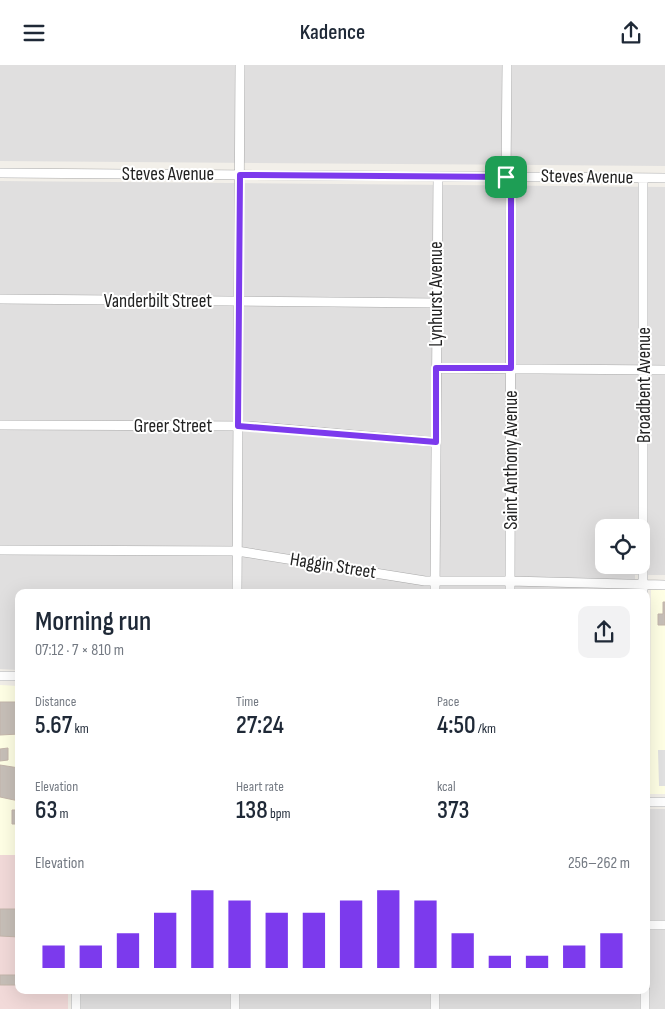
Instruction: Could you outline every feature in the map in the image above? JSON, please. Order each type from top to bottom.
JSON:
[{"type":"street","points":[[237,589],[240,65]]},
{"type":"street","name":"Saint Anthony Avenue","points":[[507,65],[511,368],[510,589]]},
{"type":"street","name":"Steves Avenue","points":[[0,173],[665,178]]},
{"type":"street","name":"Lynhurst Avenue","points":[[435,589],[438,176]]},
{"type":"street","name":"Broadbent Avenue","points":[[643,178],[643,588]]},
{"type":"street","name":"Vanderbilt Street","points":[[0,299],[436,303]]},
{"type":"street","points":[[436,368],[665,370]]},
{"type":"street","name":"Greer Street","points":[[0,425],[238,426],[436,442]]},
{"type":"street","name":"Haggin Street","points":[[0,550],[237,551],[425,581],[510,581],[643,588],[665,585]]},
{"type":"street","points":[[0,676],[15,676]]},
{"type":"street","points":[[650,802],[665,802]]},
{"type":"street","points":[[650,925],[665,925]]},
{"type":"street","points":[[76,994],[76,1009]]},
{"type":"street","points":[[235,994],[235,1009]]},
{"type":"street","points":[[434,994],[435,1009]]},
{"type":"street","points":[[645,994],[645,1009]]},
{"type":"shaded area","points":[[0,65],[665,65],[665,166],[0,161]]},
{"type":"shaded area","points":[[0,181],[665,187],[665,575],[635,575],[635,589],[15,589],[15,670],[0,669]]},
{"type":"shaded area","points":[[651,589],[665,590],[665,794],[650,794]]},
{"type":"shaded area","points":[[0,685],[15,686],[15,855],[0,855]]},
{"type":"shaded area","points":[[658,750],[665,750],[665,786],[659,786]]},
{"type":"shaded area","points":[[650,809],[665,809],[665,1009],[81,1009],[81,994],[650,994]]},
{"type":"shaded area","points":[[0,855],[15,855],[15,994],[68,994],[68,1009],[0,1009]]},
{"type":"building","points":[[663,602],[665,602],[665,625],[658,625],[658,614],[663,614]]},
{"type":"building","points":[[0,702],[15,702],[15,734],[0,735]]},
{"type":"building","points":[[8,748],[8,760],[0,761],[0,749]]},
{"type":"building","points":[[0,765],[15,767],[15,800],[0,797]]},
{"type":"building","points":[[12,810],[15,810],[15,824],[12,824]]},
{"type":"building","points":[[0,909],[15,909],[15,937],[0,936]]},
{"type":"building","points":[[0,975],[15,975],[15,985],[0,985]]},
{"type":"route","points":[[240,175],[506,177],[511,177],[511,368],[436,368],[436,442],[238,426],[240,175]]}]
